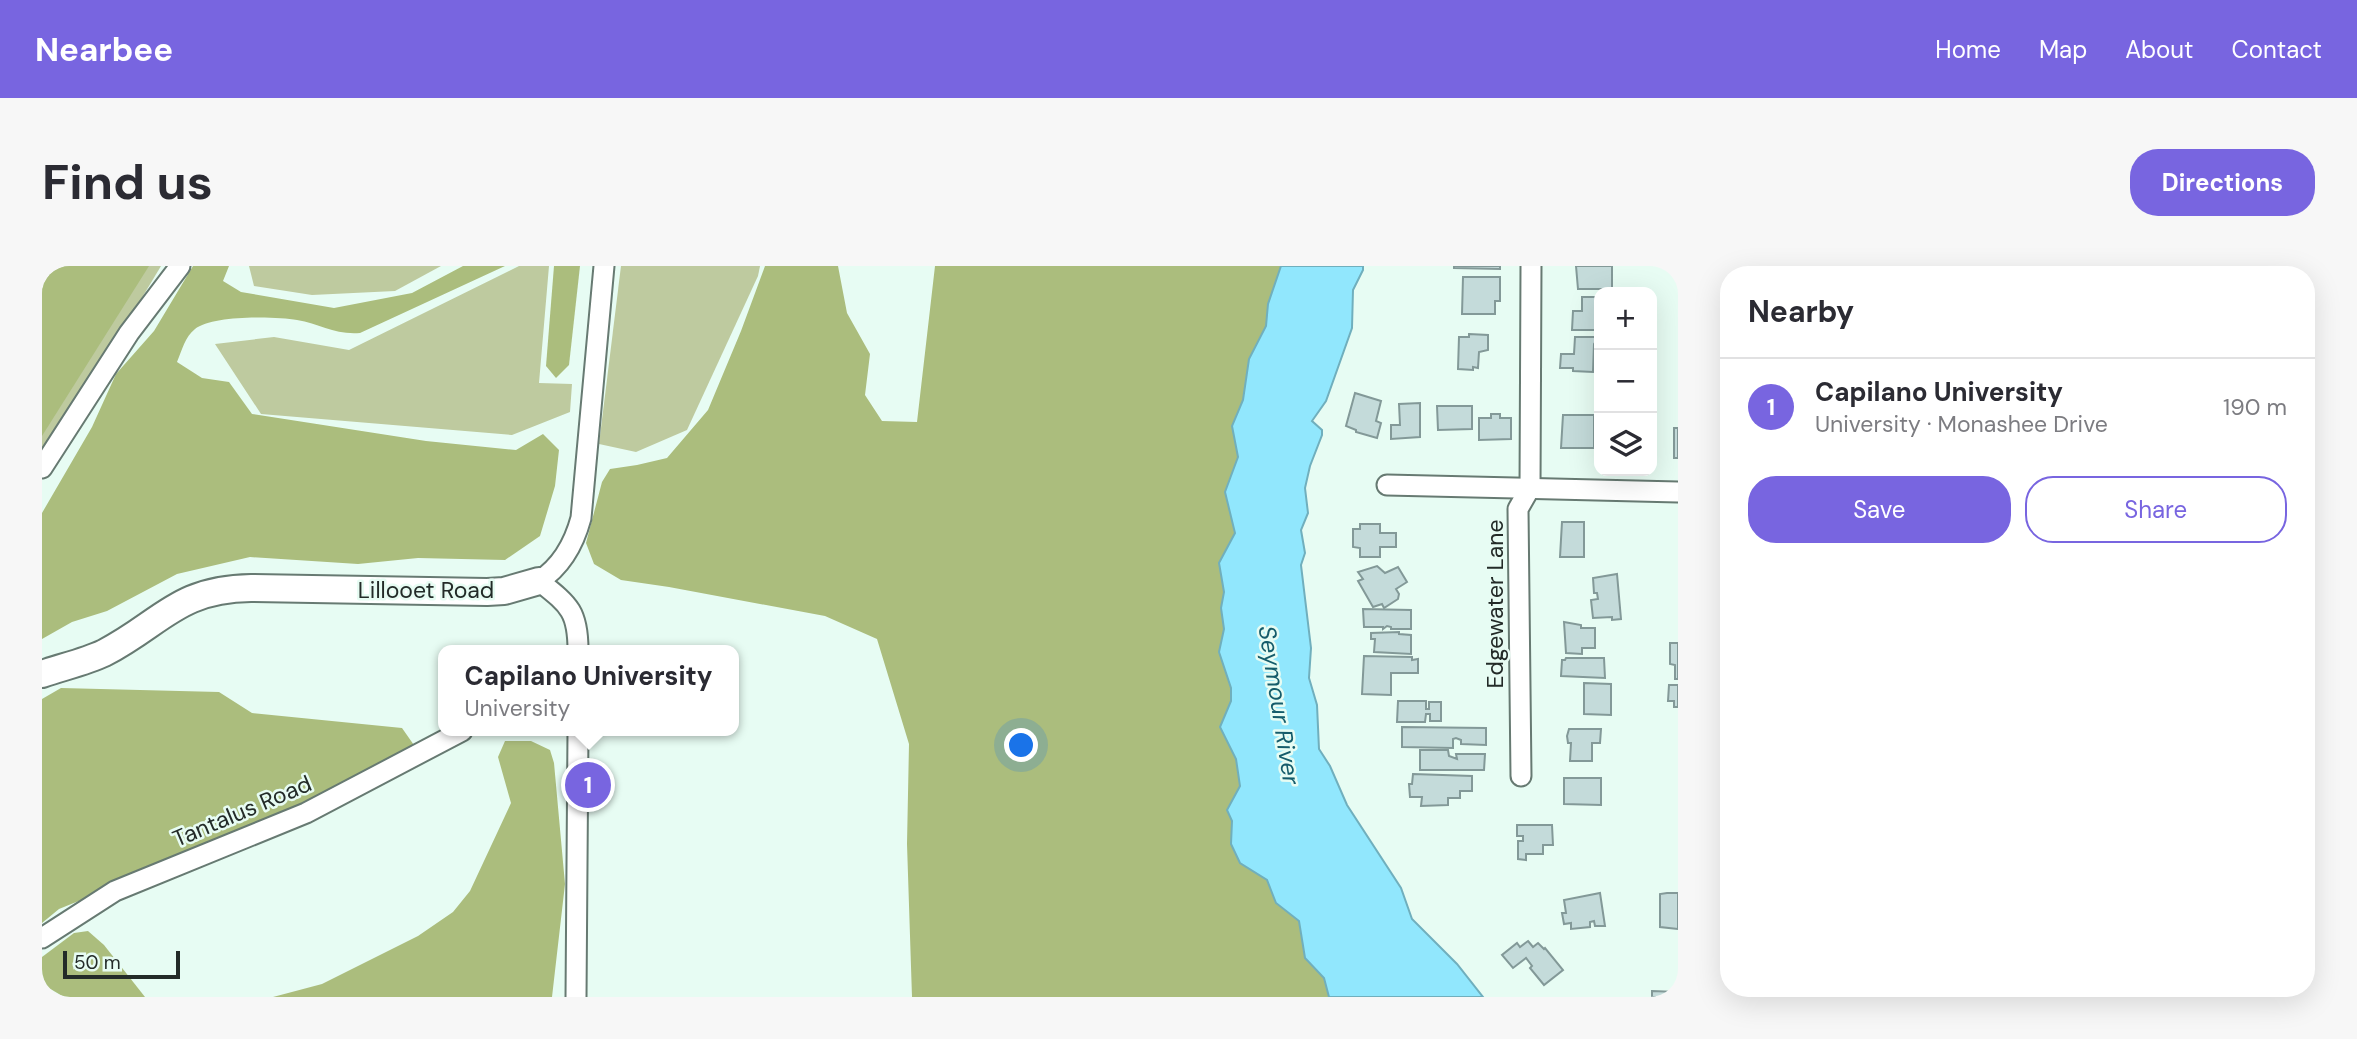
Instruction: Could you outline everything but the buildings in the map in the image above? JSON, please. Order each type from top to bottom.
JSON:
[{"type":"street","points":[[42,468],[129,333],[180,266]]},
{"type":"street","name":"Lillooet Road","points":[[42,674],[105,652],[168,610],[199,595],[216,591],[251,588],[505,591],[540,581],[556,570],[574,540],[581,518],[604,266]]},
{"type":"street","name":"Edgewater Lane","points":[[1521,776],[1518,509],[1530,488],[1531,266]]},
{"type":"street","points":[[1387,485],[1678,492]]},
{"type":"street","points":[[540,581],[560,597],[576,618],[578,645]]},
{"type":"street","name":"Tantalus Road","points":[[42,938],[116,891],[306,813],[452,736]]},
{"type":"street","points":[[576,997],[578,736]]},
{"type":"green space","points":[[42,266],[161,266],[42,464]]},
{"type":"green space","points":[[42,266],[149,266],[42,436]]},
{"type":"green space","points":[[193,266],[229,266],[223,281],[241,292],[334,308],[412,293],[463,266],[505,266],[360,333],[274,318],[229,319],[203,324],[189,336],[177,362],[202,378],[229,382],[252,414],[426,441],[516,450],[543,434],[559,450],[555,486],[540,536],[505,560],[418,558],[358,564],[250,557],[177,574],[107,611],[72,622],[42,639],[42,513],[92,427],[116,374],[154,331]]},
{"type":"green space","points":[[249,266],[441,266],[395,291],[312,295],[254,286]]},
{"type":"green space","points":[[519,266],[549,266],[539,383],[572,384],[570,412],[512,435],[261,414],[215,344],[274,337],[349,350]]},
{"type":"green space","points":[[554,266],[580,266],[569,365],[556,378],[546,366]]},
{"type":"green space","points":[[621,266],[760,266],[758,276],[687,430],[636,452],[599,444]]},
{"type":"green space","points":[[765,266],[838,266],[847,313],[870,354],[865,395],[882,421],[917,422],[935,266],[1281,266],[1268,304],[1266,326],[1249,359],[1243,400],[1232,426],[1238,457],[1225,492],[1235,533],[1219,564],[1224,592],[1221,608],[1224,629],[1219,652],[1231,688],[1231,701],[1221,727],[1236,759],[1240,786],[1227,810],[1232,821],[1231,844],[1240,863],[1267,880],[1276,903],[1299,921],[1305,958],[1324,978],[1329,997],[912,997],[907,844],[909,744],[877,639],[825,616],[621,580],[594,564],[586,543],[602,482],[610,469],[667,458],[708,410]]},
{"type":"green space","points":[[61,688],[219,692],[252,713],[402,728],[416,748],[287,816],[59,909],[42,923],[42,699]]},
{"type":"green space","points":[[505,741],[531,741],[550,750],[554,763],[565,884],[552,997],[273,997],[322,984],[418,936],[453,912],[470,891],[511,803],[498,757]]},
{"type":"green space","points":[[88,931],[104,945],[145,997],[64,997],[42,984],[42,957],[74,933]]},
{"type":"water","name":"Seymour River","points":[[1281,266],[1363,266],[1353,290],[1352,328],[1326,401],[1312,421],[1322,430],[1322,435],[1305,488],[1308,513],[1301,530],[1305,553],[1301,565],[1311,648],[1309,678],[1317,705],[1319,749],[1330,766],[1347,805],[1401,888],[1412,919],[1457,964],[1483,997],[1329,997],[1324,978],[1305,958],[1299,921],[1276,903],[1267,880],[1240,863],[1231,844],[1232,821],[1227,810],[1240,786],[1236,759],[1220,727],[1231,701],[1231,688],[1219,652],[1224,629],[1221,608],[1224,592],[1219,563],[1235,533],[1225,492],[1238,457],[1232,426],[1243,400],[1249,359],[1266,326],[1268,304]]},
{"type":"place","name":"Capilano University","points":[[588,785]]}]
